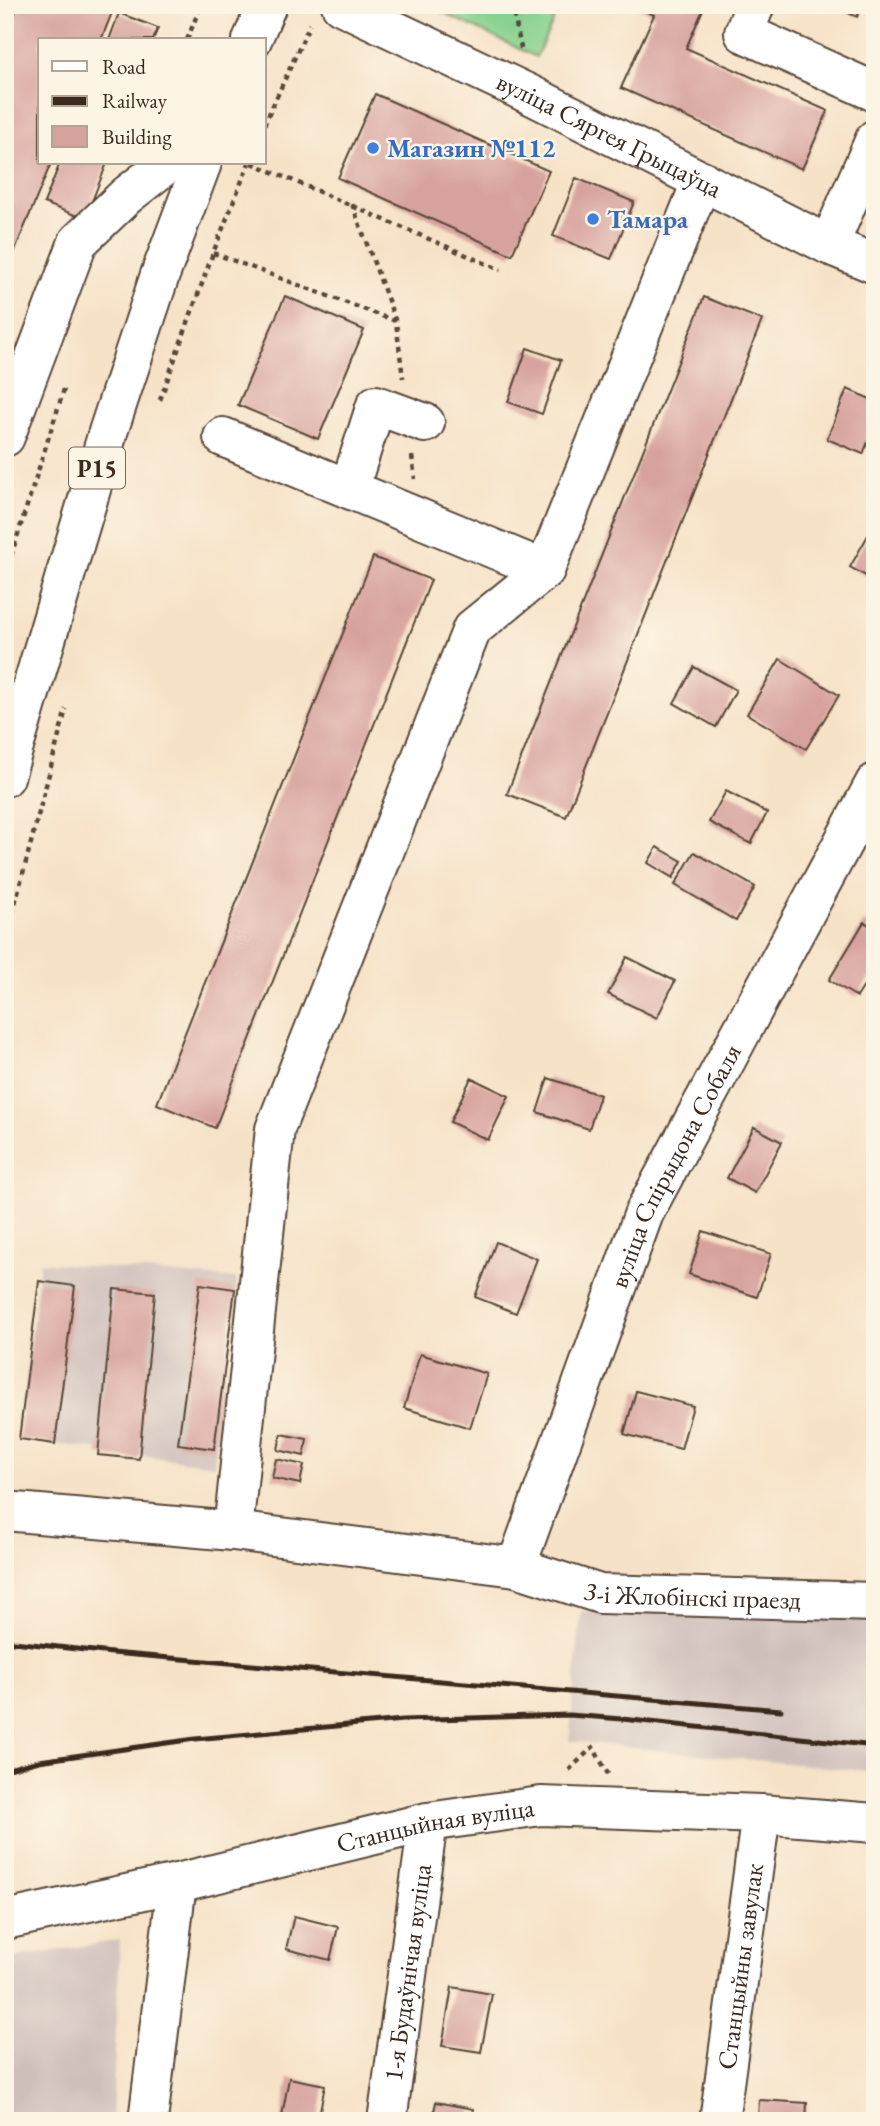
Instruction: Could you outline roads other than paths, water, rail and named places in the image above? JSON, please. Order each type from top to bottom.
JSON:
[{"type":"street","points":[[253,38],[267,5]]},
{"type":"street","points":[[755,5],[744,33],[875,92]]},
{"type":"street","name":"вуліца Сяргея Грыцаўца","points":[[326,13],[531,95],[829,245],[875,264]]},
{"type":"street","points":[[829,245],[875,139]]},
{"type":"street","points":[[5,437],[78,242],[126,195],[167,164]]},
{"type":"street","name":"Р15","points":[[5,777],[109,429],[160,275],[202,164]]},
{"type":"street","points":[[233,1531],[275,1129],[472,629],[545,570],[702,180]]},
{"type":"street","points":[[349,489],[376,405],[417,420]]},
{"type":"street","points":[[223,437],[545,570]]},
{"type":"street","name":"вуліца Спірыдона Собаля","points":[[516,1567],[644,1213],[875,783]]},
{"type":"street","name":"3-і Жлобінскі праезд","points":[[5,1511],[233,1531],[516,1567],[600,1594],[875,1602]]},
{"type":"street","name":"Станцыйная вуліца","points":[[5,1920],[177,1883],[428,1822],[541,1806],[761,1814],[875,1823]]},
{"type":"street","name":"Станцыйны завулак","points":[[719,2121],[761,1814]]},
{"type":"street","name":"1-я Будаўнічая вуліца","points":[[387,2121],[428,1822]]},
{"type":"street","points":[[148,2121],[177,1883]]},
{"type":"railway","points":[[5,1641],[112,1653],[781,1710]]},
{"type":"railway","points":[[5,1770],[39,1761],[195,1739],[403,1720],[569,1715],[875,1746]]},
{"type":"place","name":"Магазин №112","points":[[373,148]]},
{"type":"place","name":"Тамара","points":[[593,219]]}]
